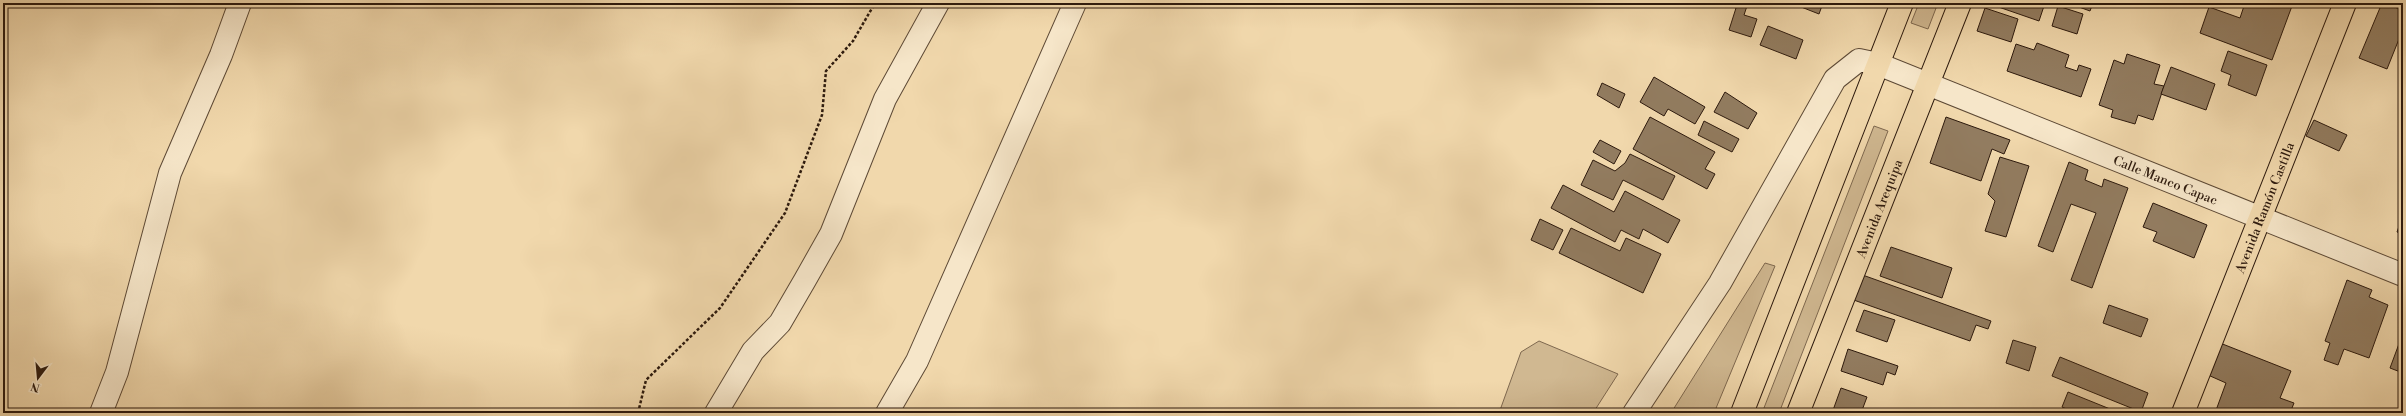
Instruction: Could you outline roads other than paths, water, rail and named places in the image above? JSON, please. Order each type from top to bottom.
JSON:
[{"type":"main road","points":[[1742,413],[1902,3]]},
{"type":"main road","name":"Avenida Arequipa","points":[[1798,413],[1960,3]]},
{"type":"main road","name":"Avenida Ramón Castilla","points":[[2183,413],[2345,3]]},
{"type":"street","points":[[101,413],[117,372],[170,173],[221,55],[240,3]]},
{"type":"street","points":[[716,413],[753,351],[780,323],[831,234],[885,99],[938,3]]},
{"type":"street","points":[[887,413],[917,361],[1074,3]]},
{"type":"street","name":"Calle Manco Capac","points":[[1634,413],[1720,283],[1835,80],[1859,60],[1878,64],[2403,275]]}]
